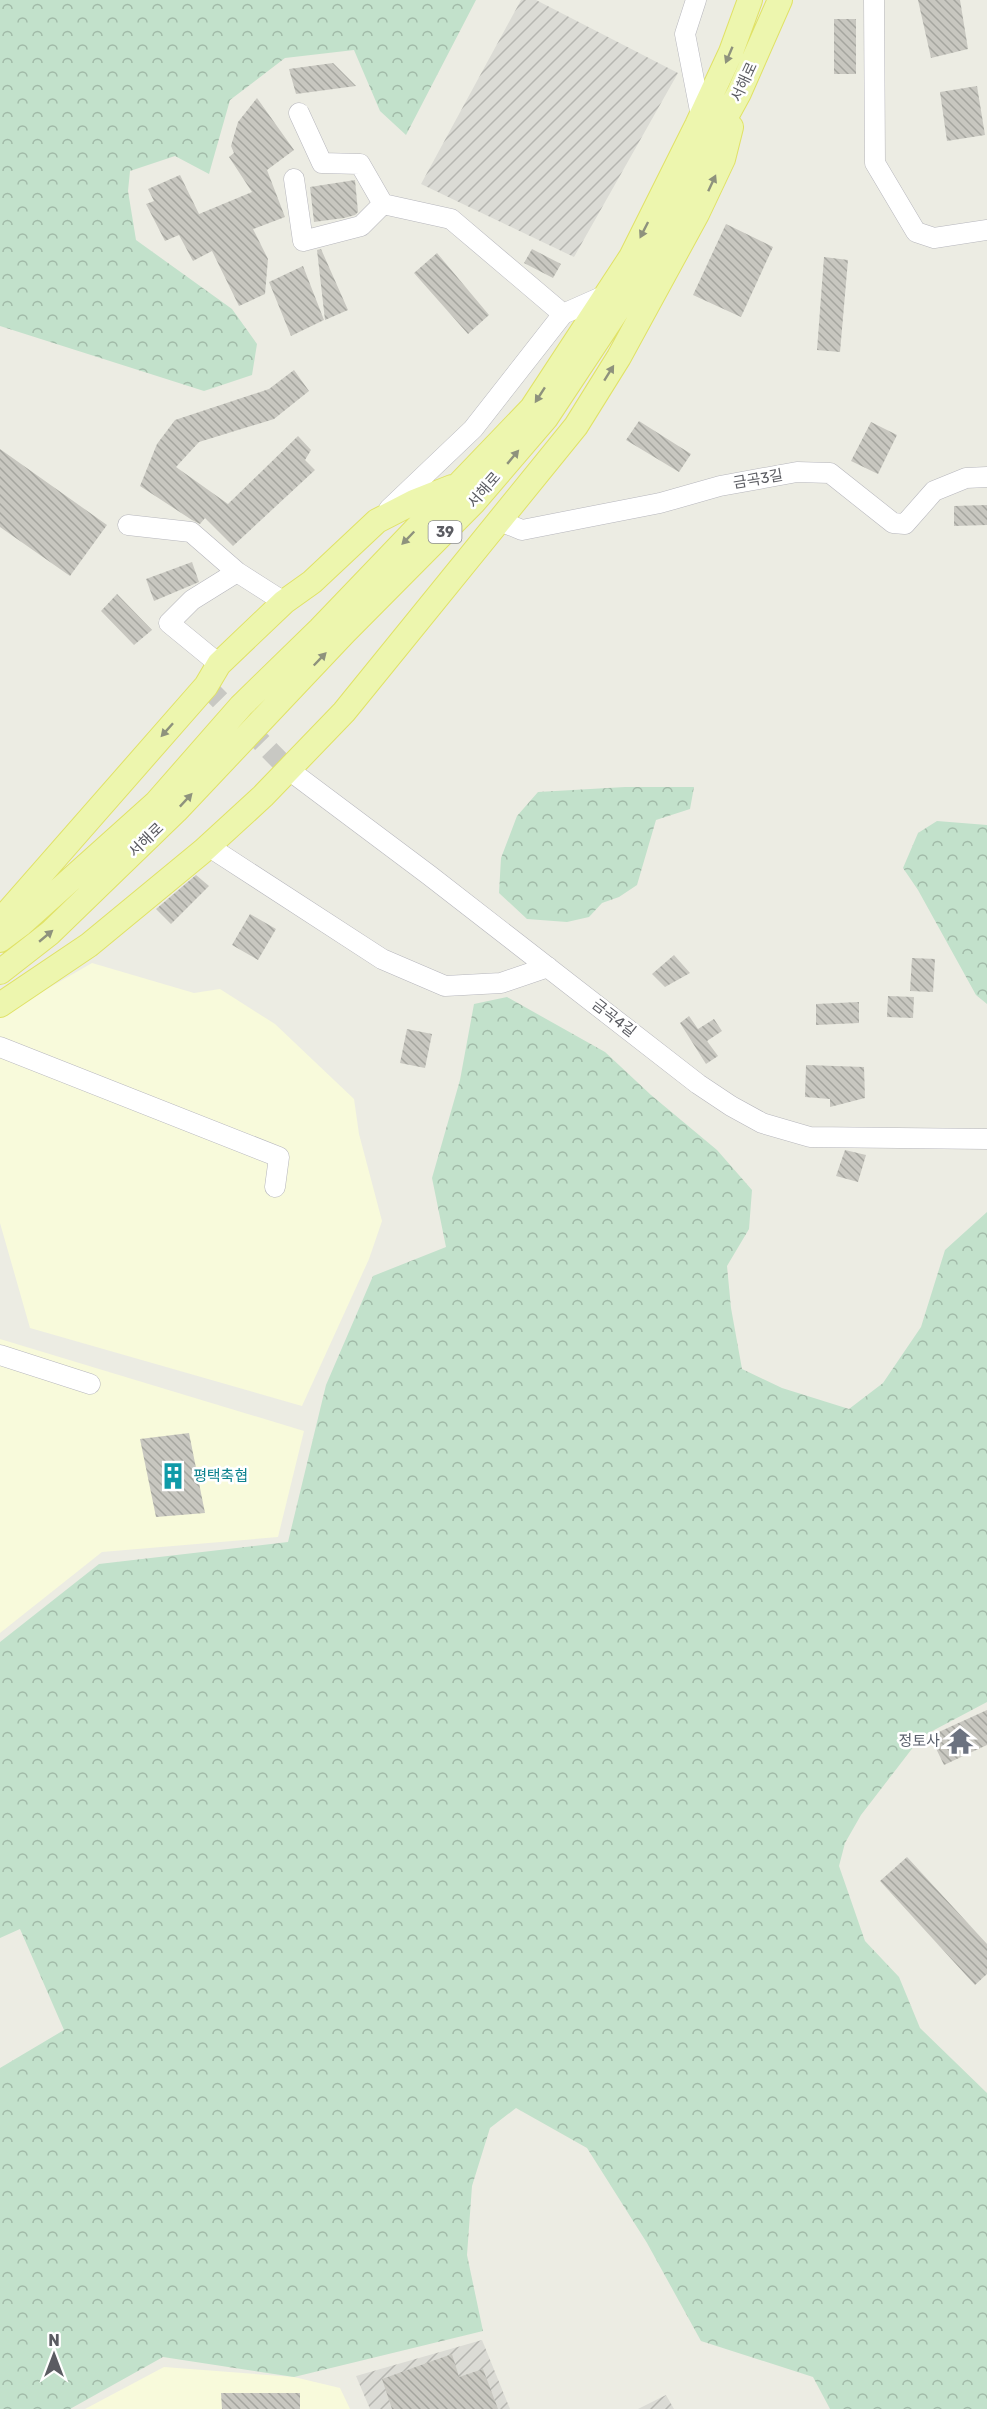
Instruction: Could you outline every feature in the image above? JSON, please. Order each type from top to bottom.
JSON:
[{"type":"main road","name":"서해로","points":[[0,940],[20,925],[156,803],[241,706],[320,629],[532,408],[631,257],[701,116],[730,52],[750,0]]},
{"type":"main road","name":"서해로","points":[[0,972],[50,933],[176,812],[345,632],[474,502],[546,418],[636,282],[739,93],[780,0]]},
{"type":"main road","points":[[0,1005],[89,945],[208,846],[289,770],[344,712],[500,521],[576,426],[619,357],[697,214],[718,168],[739,93]]},
{"type":"main road","points":[[0,921],[206,686],[219,664],[284,602],[312,582],[376,521],[414,502],[459,484]]},
{"type":"street","points":[[696,0],[685,34],[701,116]]},
{"type":"street","points":[[874,0],[875,164],[916,232],[934,238],[987,230]]},
{"type":"street","points":[[298,113],[322,164],[360,164],[383,204],[451,219],[563,314]]},
{"type":"street","points":[[294,179],[303,241],[361,226],[383,204]]},
{"type":"street","points":[[376,521],[473,429],[563,314],[606,295]]},
{"type":"street","name":"금곡3길","points":[[500,521],[522,530],[660,503],[720,486],[797,472],[830,473],[892,523],[905,524],[934,491],[966,478],[987,477]]},
{"type":"street","points":[[128,525],[191,532],[237,572],[284,602]]},
{"type":"street","points":[[219,664],[169,623],[192,600],[237,572]]},
{"type":"street","name":"금곡4길","points":[[289,770],[698,1084],[762,1123],[810,1137],[987,1139]]},
{"type":"street","points":[[208,846],[381,959],[445,986],[501,983],[548,967]]},
{"type":"street","points":[[0,1047],[279,1157],[275,1187]]},
{"type":"street","points":[[0,1355],[90,1384]]},
{"type":"shaded area","points":[[521,0],[536,0],[678,73],[574,257],[421,184]]},
{"type":"shaded area","points":[[92,963],[194,993],[220,989],[275,1024],[354,1099],[359,1134],[382,1221],[369,1259],[302,1406],[30,1328],[0,1223],[0,1016]]},
{"type":"shaded area","points":[[0,1339],[304,1431],[278,1537],[102,1552],[0,1633]]},
{"type":"shaded area","points":[[482,2340],[510,2409],[370,2409],[356,2376]]},
{"type":"shaded area","points":[[164,2367],[294,2377],[340,2388],[350,2409],[85,2409]]},
{"type":"shaded area","points":[[666,2395],[674,2409],[638,2409]]},
{"type":"green space","points":[[0,0],[476,0],[406,135],[380,111],[354,50],[285,58],[230,100],[209,174],[175,156],[130,171],[128,191],[136,240],[232,309],[257,344],[252,375],[204,391],[0,326]]},
{"type":"green space","points":[[625,787],[694,787],[690,809],[656,820],[637,885],[619,897],[602,903],[589,917],[567,922],[527,919],[499,893],[501,858],[517,816],[538,792]]},
{"type":"green space","points":[[937,821],[987,825],[987,1004],[976,995],[918,890],[903,868],[918,833]]},
{"type":"green space","points":[[507,997],[605,1052],[651,1095],[717,1150],[752,1190],[749,1229],[727,1266],[731,1308],[742,1369],[782,1388],[849,1409],[883,1383],[921,1327],[945,1250],[987,1212],[987,1702],[921,1737],[861,1815],[845,1843],[839,1866],[865,1941],[899,1977],[920,2028],[987,2093],[987,2409],[830,2409],[813,2377],[701,2341],[647,2243],[587,2148],[516,2108],[490,2128],[472,2186],[467,2255],[483,2331],[294,2377],[163,2357],[70,2409],[0,2409],[0,2068],[64,2030],[20,1929],[0,1938],[0,1642],[99,1564],[288,1542],[326,1385],[373,1276],[446,1247],[432,1178],[460,1080],[474,1004]]},
{"type":"building","points":[[918,0],[960,0],[968,49],[931,58]]},
{"type":"building","points":[[834,19],[856,19],[856,74],[834,74]]},
{"type":"building","points":[[333,63],[356,86],[296,94],[289,69]]},
{"type":"building","points":[[977,86],[985,135],[947,141],[940,92]]},
{"type":"building","points":[[257,98],[294,150],[267,170],[285,217],[253,229],[268,259],[265,294],[239,306],[212,251],[193,261],[179,235],[165,241],[146,204],[154,201],[148,189],[180,175],[199,214],[252,192],[229,157],[234,153],[231,146],[238,122]]},
{"type":"building","points":[[355,180],[358,212],[344,218],[314,222],[310,187]]},
{"type":"building","points":[[726,224],[773,247],[741,317],[693,295]]},
{"type":"building","points":[[321,249],[348,310],[325,320],[317,250]]},
{"type":"building","points":[[532,249],[561,264],[553,278],[524,263]]},
{"type":"building","points":[[437,253],[489,315],[468,334],[414,273]]},
{"type":"building","points":[[824,257],[848,260],[840,352],[817,350]]},
{"type":"building","points":[[303,266],[324,320],[291,336],[269,282]]},
{"type":"building","points":[[294,370],[309,391],[274,419],[199,442],[176,467],[228,504],[298,436],[311,450],[305,460],[315,470],[233,546],[205,518],[200,524],[140,486],[157,444],[175,420],[269,389]]},
{"type":"building","points":[[639,421],[691,454],[679,472],[626,440]]},
{"type":"building","points":[[871,422],[897,435],[878,474],[851,461]]},
{"type":"building","points":[[0,449],[107,525],[70,576],[0,527]]},
{"type":"building","points":[[987,505],[987,525],[954,526],[954,506]]},
{"type":"building","points":[[192,562],[199,582],[154,601],[146,579]]},
{"type":"building","points":[[117,594],[152,630],[134,645],[101,611]]},
{"type":"building","points":[[196,875],[209,886],[171,924],[156,909]]},
{"type":"building","points":[[250,914],[276,929],[258,960],[232,945]]},
{"type":"building","points":[[674,955],[690,973],[665,987],[652,974]]},
{"type":"building","points":[[912,958],[935,959],[933,992],[910,991]]},
{"type":"building","points":[[888,996],[914,997],[913,1018],[887,1017]]},
{"type":"building","points":[[859,1002],[859,1023],[816,1025],[816,1004]]},
{"type":"building","points":[[689,1016],[698,1029],[714,1019],[722,1031],[707,1041],[718,1056],[706,1064],[680,1023]]},
{"type":"building","points":[[407,1029],[432,1034],[425,1068],[400,1063]]},
{"type":"building","points":[[806,1065],[864,1067],[865,1098],[830,1107],[830,1099],[805,1097]]},
{"type":"building","points":[[845,1150],[866,1155],[858,1182],[836,1176]]},
{"type":"building","name":"평택축협","points":[[189,1433],[205,1513],[156,1517],[140,1439]]},
{"type":"building","name":"정토사","points":[[987,1710],[987,1745],[944,1765],[930,1736]]},
{"type":"building","points":[[907,1857],[987,1944],[987,1974],[975,1985],[880,1881]]},
{"type":"building","points":[[452,2354],[459,2377],[483,2369],[498,2409],[392,2409],[382,2379]]},
{"type":"building","points":[[221,2393],[300,2393],[300,2409],[222,2409]]},
{"type":"tunnel","points":[[206,686],[289,770]]},
{"type":"place","name":"평택축협","points":[[173,1476]]},
{"type":"place","name":"정토사","points":[[960,1741]]}]
